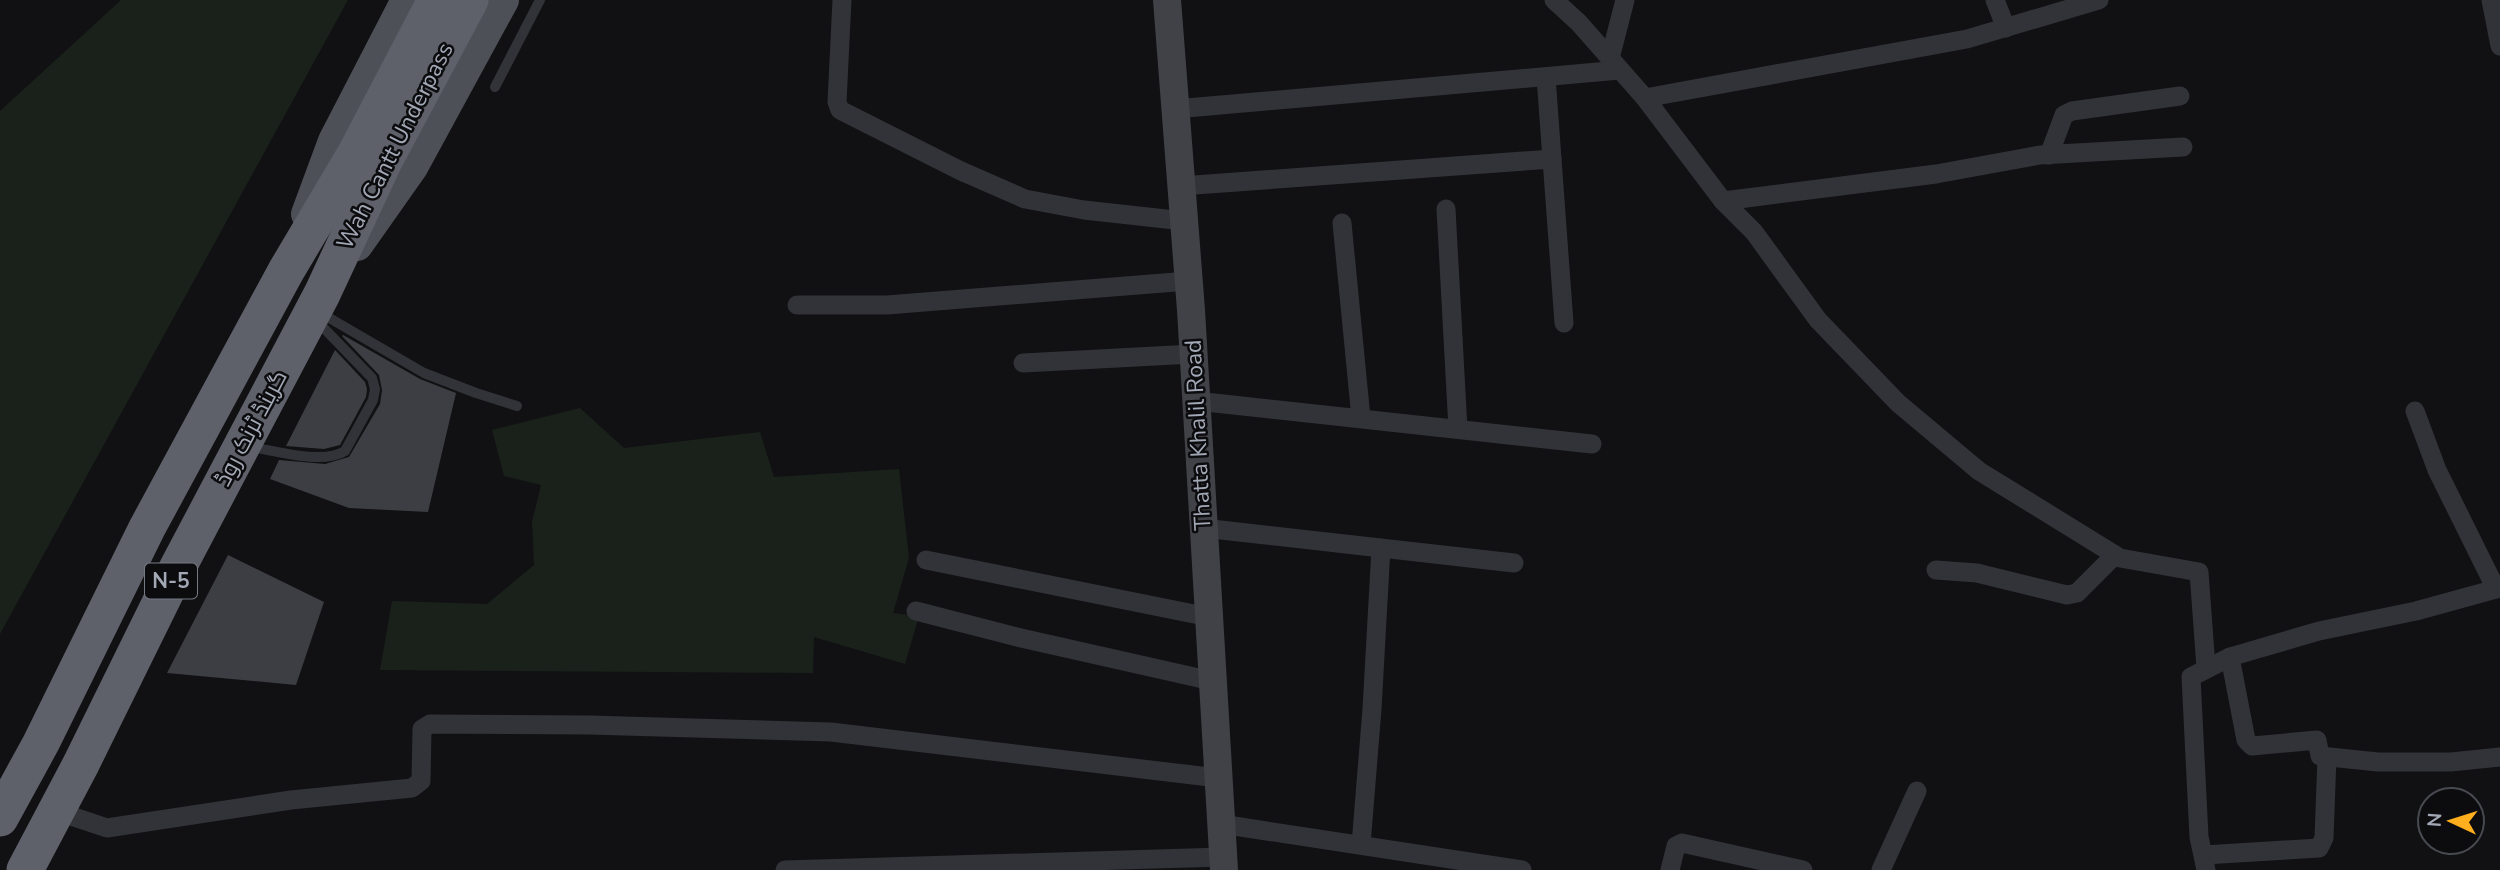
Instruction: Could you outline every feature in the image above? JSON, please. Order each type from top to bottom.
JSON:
[{"type":"highway","name":"Wah Cantt Underpass","points":[[286,271],[356,153],[436,0]]},
{"type":"highway","name":"Wah Cantt Underpass","points":[[315,306],[384,161],[470,0]]},
{"type":"highway","name":"گرینڈ ٹرنک روڈ","points":[[0,818],[41,743],[147,527],[286,271]]},
{"type":"highway","name":"گرینڈ ٹرنک روڈ","points":[[37,863],[56,811],[315,306]]},
{"type":"highway","points":[[41,743],[81,764]]},
{"type":"main road","name":"گرینڈ ٹرنک روڈ","points":[[286,271],[334,141],[407,0]]},
{"type":"main road","name":"گرینڈ ٹرنک روڈ","points":[[315,306],[412,167],[503,0]]},
{"type":"street","points":[[842,0],[837,102],[840,110],[961,171],[1025,199],[1084,210],[1184,221]]},
{"type":"street","name":"Thatta Khalil Road","points":[[1167,0],[1193,354],[1223,864]]},
{"type":"street","points":[[1554,0],[1579,23],[1645,98],[1723,201],[1754,232],[1818,320],[1898,403],[1979,471],[2115,555],[2199,572],[2206,668]]},
{"type":"street","points":[[1615,64],[1625,0]]},
{"type":"street","points":[[1995,0],[2006,28]]},
{"type":"street","points":[[1645,98],[1967,39],[2099,0]]},
{"type":"street","points":[[2491,0],[2500,46]]},
{"type":"street","points":[[1175,109],[1546,77],[1615,64]]},
{"type":"street","points":[[1546,77],[1564,323]]},
{"type":"street","points":[[2049,155],[2064,115],[2072,111],[2179,96]]},
{"type":"street","points":[[1723,201],[1936,174],[2049,155],[2183,148]]},
{"type":"street","points":[[1181,186],[1552,159]]},
{"type":"street","points":[[1446,209],[1458,429]]},
{"type":"street","points":[[1342,223],[1361,418]]},
{"type":"street","points":[[797,304],[887,305],[1188,281]]},
{"type":"street","points":[[1023,363],[1193,354]]},
{"type":"street","points":[[1196,401],[1592,444]]},
{"type":"street","points":[[2327,757],[2324,838],[2319,848],[2205,862],[2198,825],[2192,677],[2230,657],[2319,631],[2416,611],[2498,588],[2437,470],[2415,411]]},
{"type":"street","points":[[1203,528],[1514,563]]},
{"type":"street","points":[[1361,845],[1381,548]]},
{"type":"street","points":[[1936,570],[1989,576],[2067,595],[2077,593],[2115,555]]},
{"type":"street","points":[[926,560],[1209,617]]},
{"type":"street","points":[[916,611],[1021,638],[1212,681]]},
{"type":"street","points":[[2230,657],[2248,744],[2252,746],[2316,740],[2319,742],[2319,754],[2327,757],[2378,762],[2451,762],[2500,757]]},
{"type":"street","points":[[56,811],[107,828],[292,800],[412,788],[421,781],[422,729],[430,724],[589,725],[831,732],[1218,778]]},
{"type":"street","points":[[1881,870],[1917,791]]},
{"type":"street","points":[[1221,824],[1522,870]]},
{"type":"street","points":[[1670,870],[1676,846],[1682,843],[1803,870]]},
{"type":"street","points":[[785,870],[1223,864]]},
{"type":"lane","points":[[495,87],[540,0]]},
{"type":"lane","points":[[315,306],[424,373],[517,406]]},
{"type":"lane","points":[[241,446],[324,458],[337,456],[345,451],[373,400],[375,389],[372,378],[315,306]]},
{"type":"shaded area","points":[[121,0],[348,0],[0,634],[0,111]]},
{"type":"shaded area","points":[[580,408],[624,448],[760,432],[774,477],[899,469],[909,558],[893,613],[919,616],[905,664],[814,637],[813,673],[380,670],[392,601],[487,604],[534,565],[532,522],[541,485],[504,476],[492,430]]},
{"type":"building","points":[[343,335],[420,379],[456,393],[428,512],[349,508],[270,479],[279,460],[325,464],[349,457],[380,404],[382,390],[379,375]]},
{"type":"building","points":[[335,350],[365,382],[366,397],[340,445],[324,449],[286,446]]},
{"type":"building","points":[[228,555],[324,602],[296,685],[167,673]]}]
